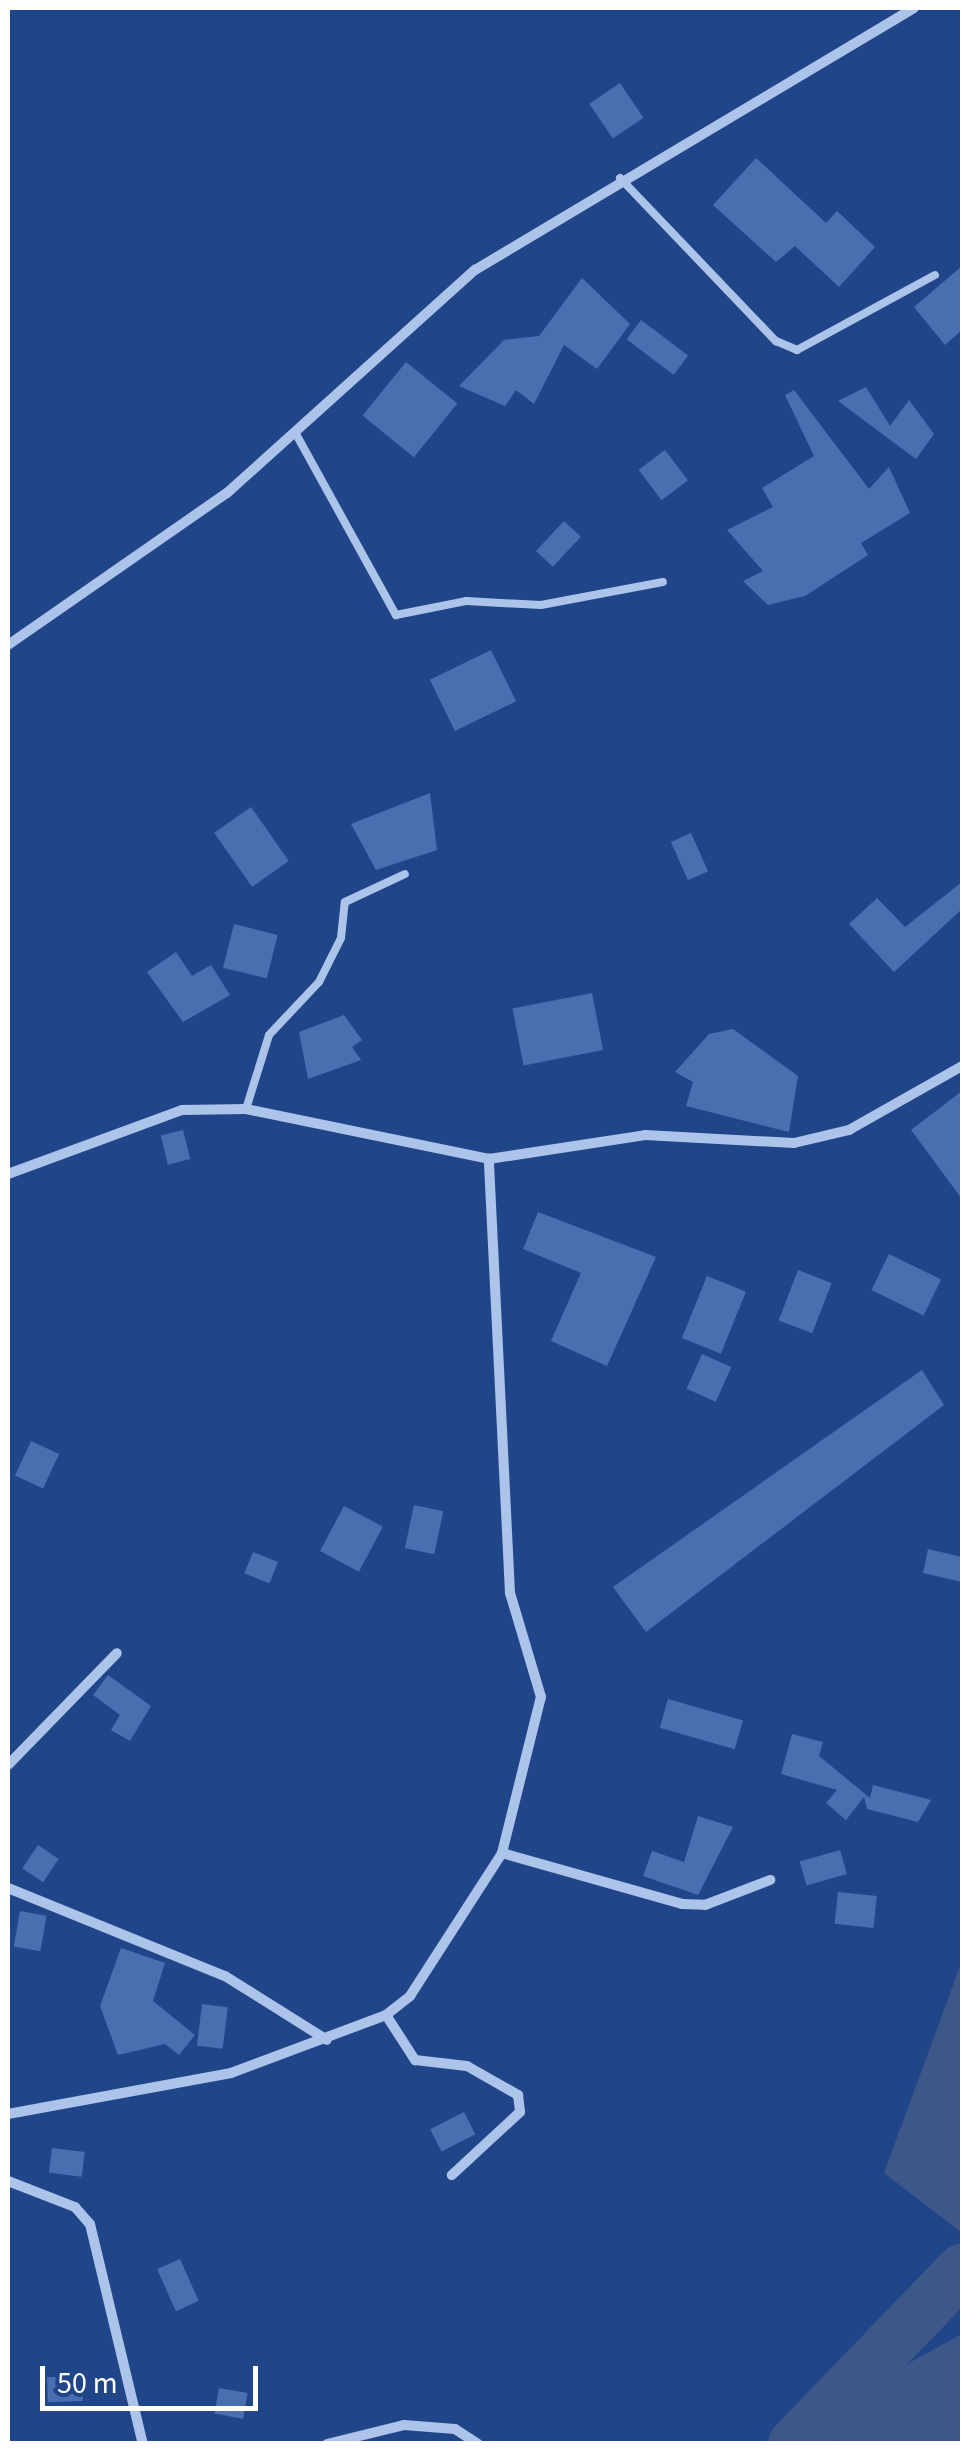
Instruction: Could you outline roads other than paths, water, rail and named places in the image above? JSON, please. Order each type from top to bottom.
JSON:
[{"type":"street","points":[[8,645],[227,493],[475,270],[620,178],[914,8]]},
{"type":"street","points":[[8,1174],[123,1126],[182,1110],[246,1109],[489,1159],[645,1135],[794,1142],[849,1130],[962,1066]]},
{"type":"street","points":[[8,2114],[231,2073],[386,2015],[410,1996],[502,1853],[541,1697],[510,1593],[489,1159]]},
{"type":"street","points":[[8,1764],[118,1654]]},
{"type":"street","points":[[502,1853],[682,1904],[770,1880]]},
{"type":"street","points":[[10,1891],[225,1976],[327,2040]]},
{"type":"street","points":[[386,2015],[415,2060],[467,2066],[518,2095],[520,2112],[452,2175]]},
{"type":"street","points":[[8,2181],[75,2207],[90,2224],[143,2444]]},
{"type":"street","points":[[328,2444],[404,2425],[455,2429],[478,2444]]},
{"type":"lane","points":[[620,178],[776,341],[797,350],[935,275]]},
{"type":"lane","points":[[296,434],[396,615],[466,601],[541,605],[663,582]]},
{"type":"lane","points":[[246,1109],[269,1035],[318,982],[340,938],[345,902],[405,874]]},
{"type":"water","points":[[962,1961],[962,2233],[884,2173]]},
{"type":"water","points":[[962,2334],[962,2443],[763,2443]]},
{"type":"waterway","points":[[794,2444],[962,2270]]}]
